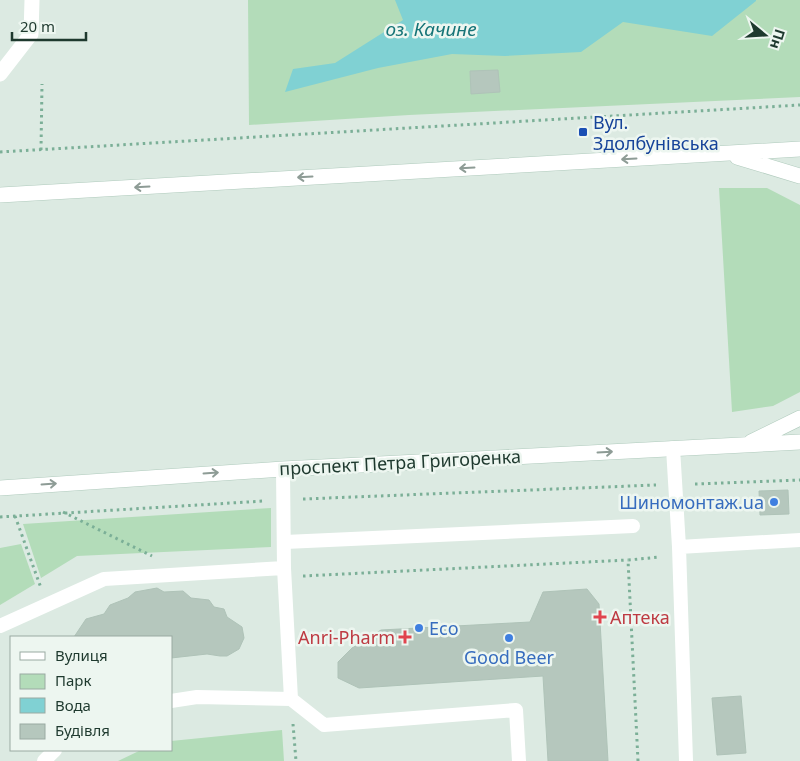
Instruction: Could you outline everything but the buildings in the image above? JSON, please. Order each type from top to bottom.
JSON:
[{"type":"main road","points":[[0,74],[31,34],[32,0]]},
{"type":"main road","points":[[0,195],[800,149]]},
{"type":"main road","points":[[727,154],[800,176]]},
{"type":"main road","points":[[745,444],[800,418]]},
{"type":"main road","name":"проспект Петра Григоренка","points":[[0,488],[283,469],[800,442]]},
{"type":"lane","points":[[673,448],[679,547],[686,761]]},
{"type":"lane","points":[[283,469],[284,572],[291,699]]},
{"type":"lane","points":[[285,542],[633,526]]},
{"type":"lane","points":[[679,547],[800,540]]},
{"type":"lane","points":[[0,626],[104,579],[284,572]]},
{"type":"lane","points":[[172,702],[197,697],[291,699],[324,725],[516,710],[519,761]]},
{"type":"lane","points":[[44,761],[54,751]]},
{"type":"path","points":[[41,150],[42,84]]},
{"type":"path","points":[[0,152],[800,105]]},
{"type":"path","points":[[675,485],[800,480]]},
{"type":"path","points":[[0,517],[284,500],[658,485],[658,494]]},
{"type":"path","points":[[63,512],[152,556]]},
{"type":"path","points":[[15,516],[46,604]]},
{"type":"path","points":[[284,572],[628,560],[662,557]]},
{"type":"path","points":[[628,560],[638,761]]},
{"type":"path","points":[[291,699],[296,761]]},
{"type":"green space","points":[[248,0],[800,0],[800,97],[409,115],[249,125]]},
{"type":"green space","points":[[719,188],[767,188],[800,205],[800,392],[773,406],[732,412]]},
{"type":"green space","points":[[271,508],[271,547],[77,556],[41,578],[23,524]]},
{"type":"green space","points":[[21,544],[35,584],[0,605],[0,548]]},
{"type":"green space","points":[[282,730],[284,761],[118,761],[139,751],[172,751],[172,741]]},
{"type":"water","name":"оз. Качине","points":[[395,0],[756,1],[712,36],[623,22],[581,52],[505,56],[452,54],[378,68],[285,92],[293,69],[335,63],[403,20]]},
{"type":"place","name":"Вул. Здолбунівська","points":[[583,132]]},
{"type":"place","name":"Шиномонтаж.ua","points":[[774,502]]},
{"type":"place","name":"Аптека","points":[[600,617]]},
{"type":"place","name":"Eco","points":[[419,628]]},
{"type":"place","name":"Anri-Pharm","points":[[405,637]]},
{"type":"place","name":"Good Beer","points":[[509,638]]}]
